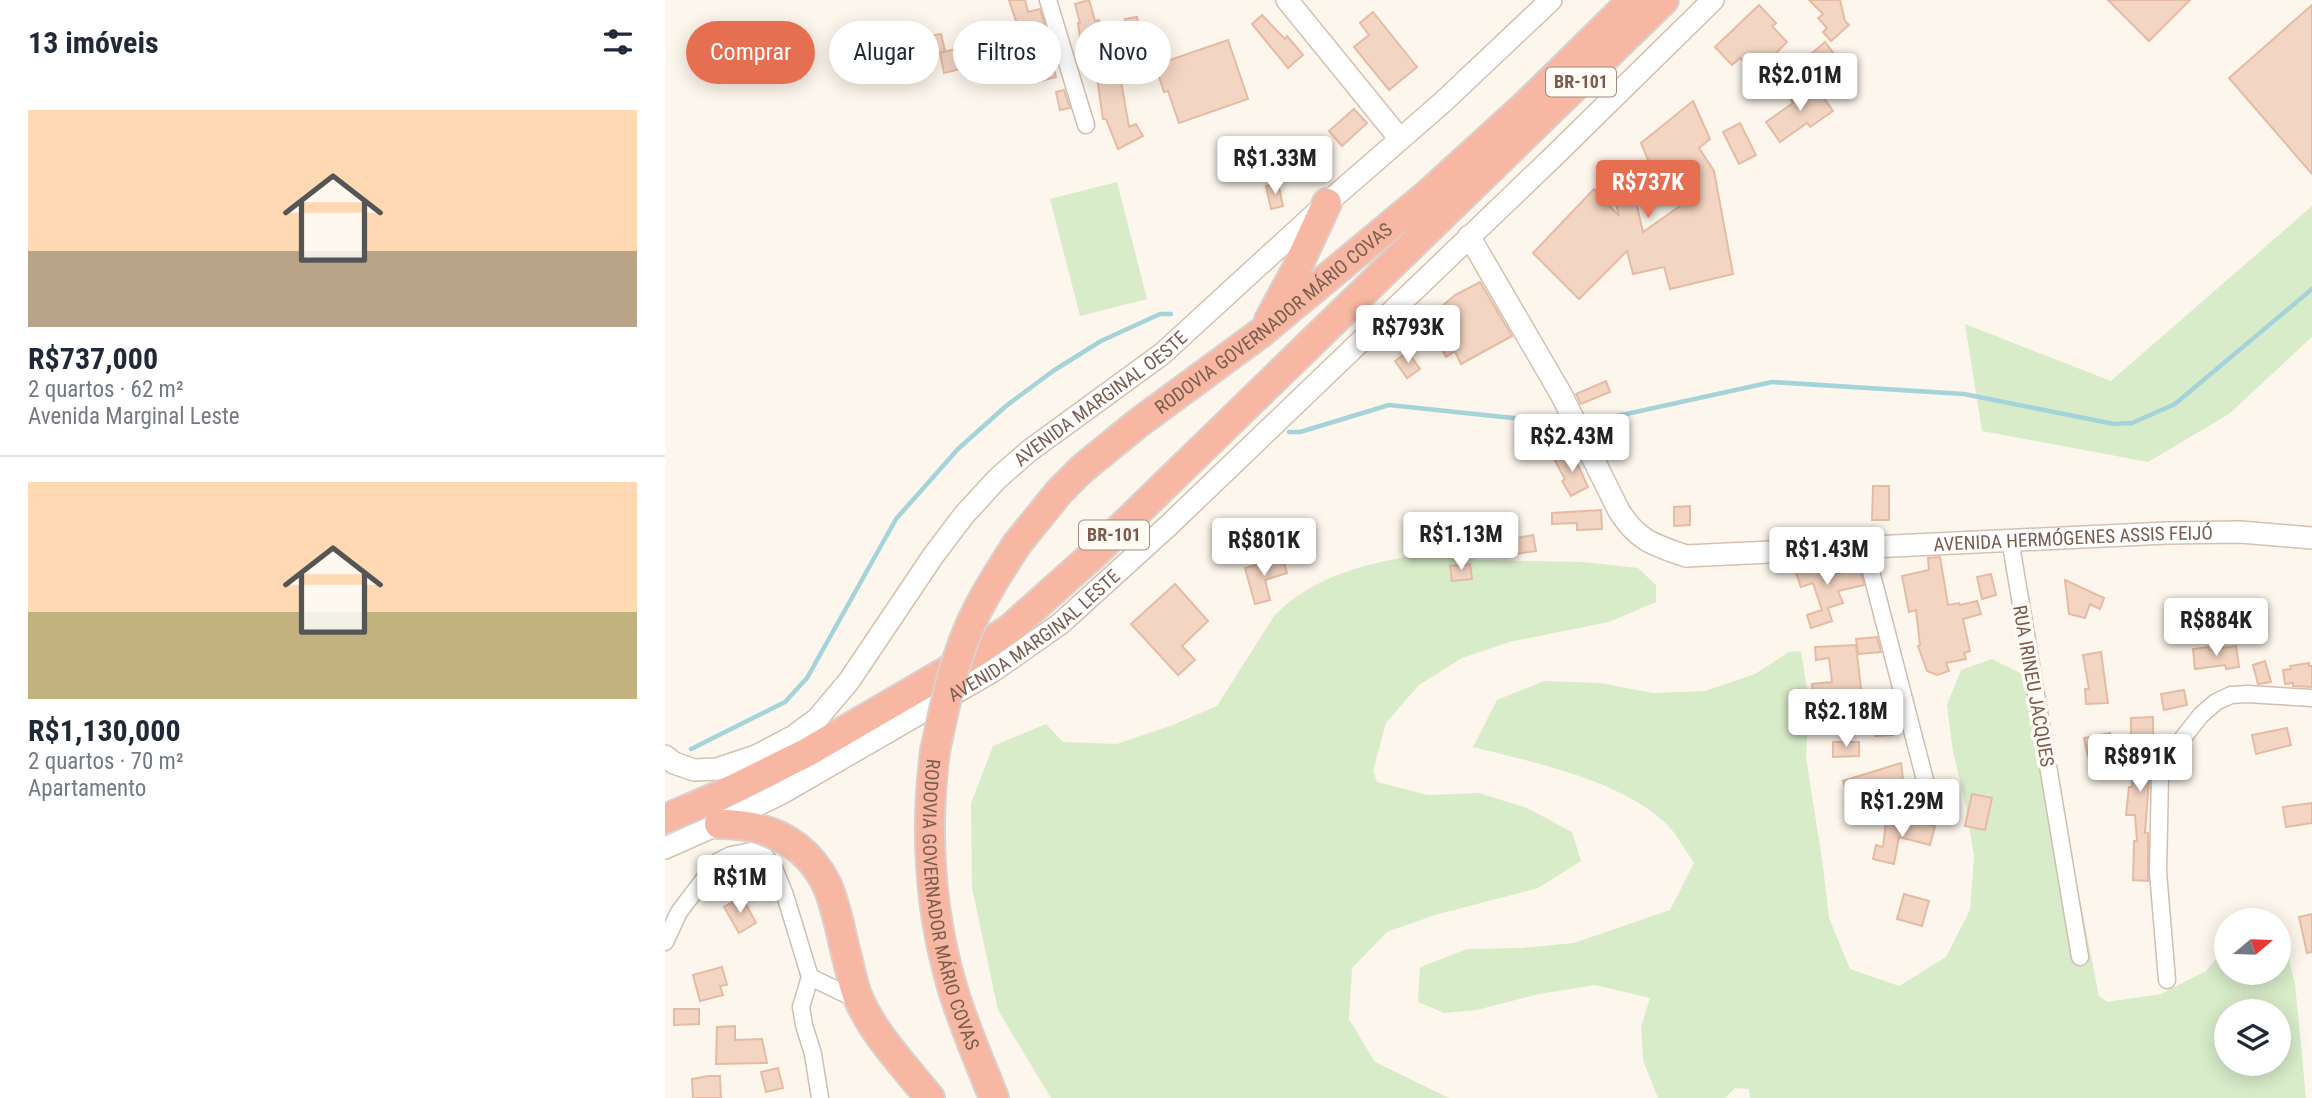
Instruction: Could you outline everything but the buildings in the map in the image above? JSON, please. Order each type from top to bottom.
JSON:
[{"type":"highway","name":"RODOVIA GOVERNADOR MÁRIO COVAS","points":[[994,1098],[951,984],[934,907],[928,832],[935,751],[949,687],[974,617],[991,586],[1017,544],[1059,492],[1109,446],[1262,332],[1324,282],[1468,159],[1633,0]]},
{"type":"highway","name":"RODOVIA GOVERNADOR MÁRIO COVAS","points":[[665,819],[723,794],[806,752],[947,671],[1011,628],[1095,554],[1664,0]]},
{"type":"highway","points":[[1262,332],[1296,270],[1327,203]]},
{"type":"highway","points":[[719,824],[740,824],[771,832],[792,842],[809,858],[826,884],[859,1001],[880,1034],[930,1098]]},
{"type":"main road","points":[[1287,0],[1400,139]]},
{"type":"main road","name":"AVENIDA MARGINAL OESTE","points":[[665,756],[674,763],[694,770],[717,769],[756,756],[794,736],[817,719],[849,681],[964,515],[997,480],[1030,451],[1162,354],[1327,203],[1443,102],[1551,0]]},
{"type":"main road","name":"AVENIDA MARGINAL LESTE","points":[[665,848],[782,793],[993,671],[1060,624],[1168,526],[1713,0]]},
{"type":"main road","name":"AVENIDA HERMÓGENES ASSIS FEIJÓ","points":[[1469,236],[1561,394],[1630,528],[1646,541],[1686,556],[2166,533],[2228,532],[2312,538]]},
{"type":"street","points":[[1048,0],[1086,125]]},
{"type":"street","name":"RUA IRINEU JACQUES","points":[[2010,539],[2080,957]]},
{"type":"street","points":[[1865,548],[1933,811]]},
{"type":"street","points":[[2167,980],[2158,893],[2158,860],[2160,776],[2168,757],[2201,715],[2215,702],[2231,695],[2312,698]]},
{"type":"street","points":[[665,942],[672,914],[717,862],[751,850],[765,857],[774,868],[781,886],[810,977],[801,1007],[813,1054],[820,1098]]},
{"type":"street","points":[[810,977],[859,1001]]},
{"type":"green space","points":[[1117,182],[1147,299],[1080,316],[1050,199]]},
{"type":"green space","points":[[2312,206],[2312,337],[2229,414],[2148,462],[1982,431],[1965,324],[2111,381]]},
{"type":"green space","points":[[1429,553],[1479,560],[1583,562],[1638,568],[1656,585],[1656,602],[1609,622],[1509,642],[1462,658],[1419,685],[1386,723],[1373,771],[1377,782],[1428,795],[1479,793],[1527,808],[1572,832],[1581,861],[1538,888],[1435,915],[1387,932],[1352,968],[1349,1019],[1375,1062],[1449,1098],[1051,1098],[998,1010],[972,888],[971,803],[993,746],[1046,724],[1063,742],[1117,744],[1217,706],[1274,616],[1290,602],[1307,590],[1345,572]]},
{"type":"green space","points":[[1801,651],[1809,702],[1806,757],[1829,918],[1850,969],[1899,986],[1946,957],[1970,910],[1974,856],[1953,752],[1947,705],[1961,670],[1992,659],[2032,679],[2046,726],[2099,996],[2107,1002],[2161,994],[2206,971],[2214,961],[2214,985],[2291,985],[2291,968],[2295,983],[2306,1098],[1750,1098],[1749,1089],[1735,1088],[1725,1098],[1658,1098],[1643,1060],[1641,1027],[1650,998],[1595,985],[1539,994],[1477,1010],[1444,1013],[1418,1002],[1420,967],[1467,949],[1574,943],[1670,910],[1694,863],[1667,824],[1621,793],[1572,774],[1473,747],[1497,700],[1544,681],[1600,683],[1653,693],[1705,691],[1755,674],[1789,652]]},
{"type":"waterway","points":[[1599,420],[1772,382],[1964,394],[2114,424],[2132,423],[2175,404],[2312,289]]},
{"type":"waterway","points":[[691,749],[785,702],[807,678],[896,519],[958,449],[1006,406],[1053,371],[1101,341],[1160,314],[1171,314]]},
{"type":"waterway","points":[[1289,432],[1300,432],[1389,405],[1551,422]]}]
